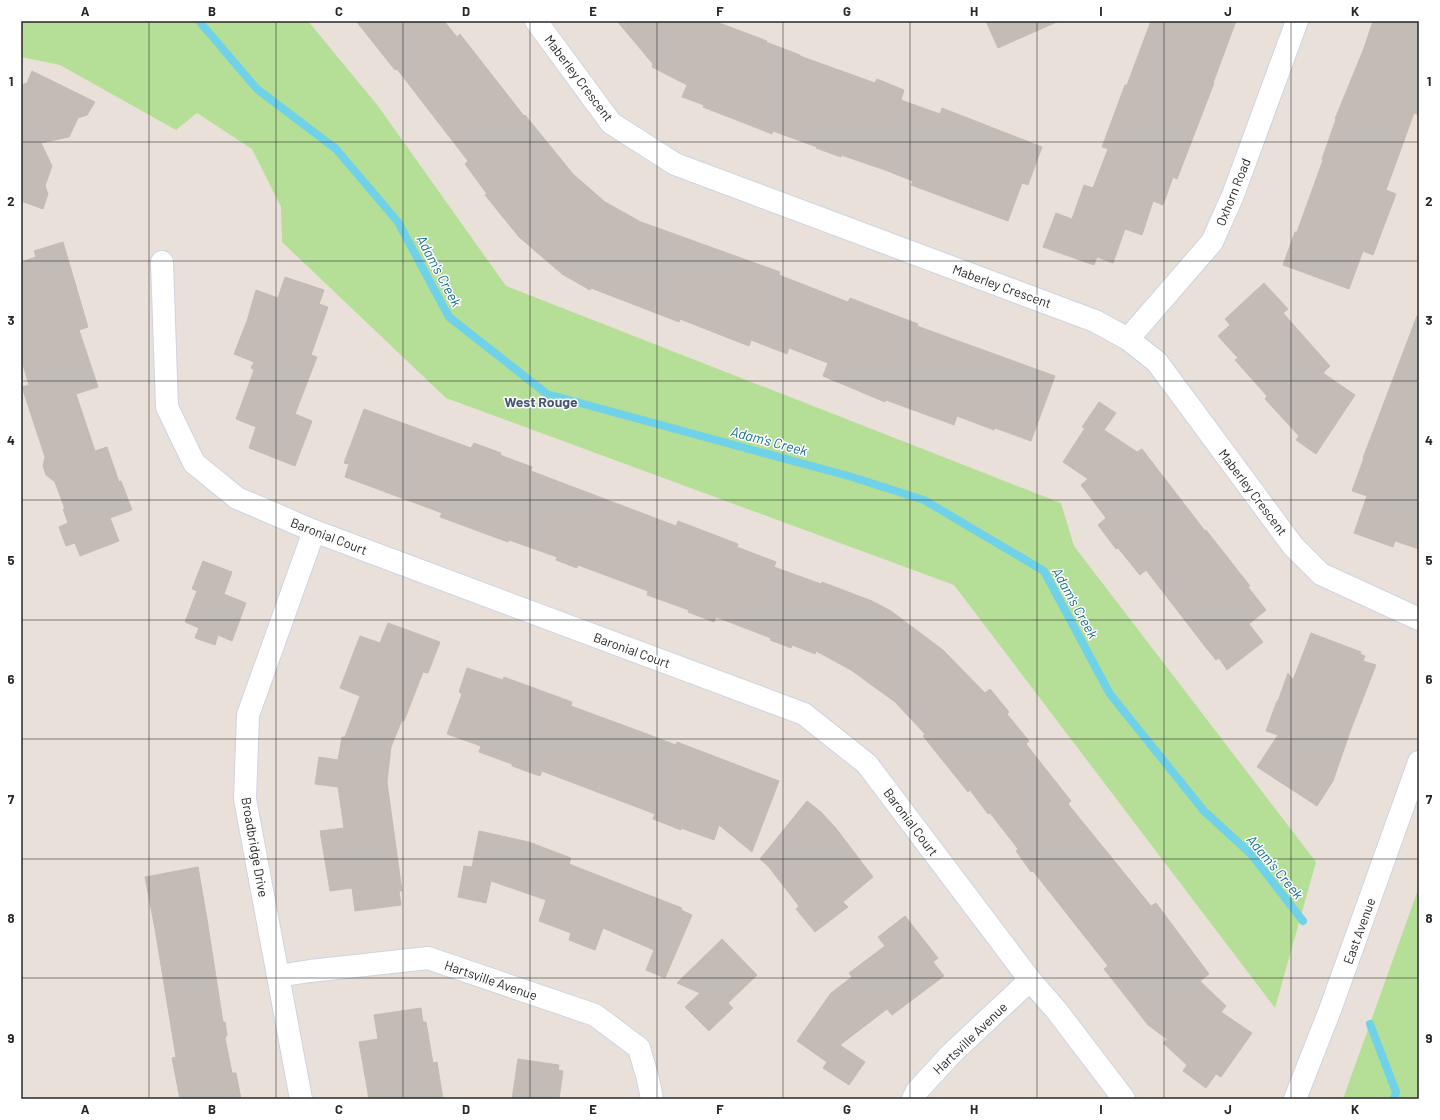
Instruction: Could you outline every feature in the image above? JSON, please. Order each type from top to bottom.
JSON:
[{"type":"street","name":"Maberley Crescent","points":[[536,21],[611,123],[675,164],[1095,321],[1128,339],[1157,362],[1293,546],[1321,574],[1419,619]]},
{"type":"street","name":"Oxhorn Road","points":[[1128,339],[1212,242],[1233,195],[1297,21]]},
{"type":"street","name":"Baronial Court","points":[[162,262],[167,407],[194,463],[237,498],[314,531],[804,714],[867,764],[1030,980],[1057,1011],[1124,1099]]},
{"type":"street","name":"Broadbridge Drive","points":[[301,1099],[245,799],[248,715],[314,531]]},
{"type":"street","name":"East Avenue","points":[[1295,1099],[1346,967],[1419,762]]},
{"type":"street","name":"Hartsville Avenue","points":[[278,976],[428,958],[595,1015],[639,1048],[652,1099]]},
{"type":"street","name":"Hartsville Avenue","points":[[913,1099],[917,1091],[951,1054],[1030,980]]},
{"type":"green space","points":[[21,21],[308,21],[378,106],[506,286],[1061,503],[1074,546],[1316,862],[1275,1008],[954,585],[446,398],[282,242],[281,207],[252,149],[197,113],[176,130],[60,65],[21,57]]},
{"type":"green space","points":[[1419,887],[1419,1099],[1343,1099]]},
{"type":"building","points":[[356,21],[444,21],[457,37],[460,34],[524,116],[525,115],[573,174],[605,202],[641,222],[780,272],[779,275],[848,302],[850,298],[918,324],[917,326],[1055,376],[1031,441],[995,428],[994,430],[957,416],[954,425],[886,400],[885,402],[823,376],[828,363],[789,348],[787,354],[751,340],[749,346],[680,319],[679,322],[591,288],[590,290],[562,274],[519,237],[485,195],[487,194],[465,164],[468,161],[397,69],[395,70]]},
{"type":"building","points":[[617,21],[714,21],[767,41],[766,42],[800,56],[875,83],[877,79],[904,90],[901,100],[940,114],[942,108],[1042,147],[1028,185],[1022,183],[1008,221],[911,185],[913,181],[885,170],[841,155],[841,157],[773,131],[772,134],[703,107],[704,105],[682,97],[687,85],[652,67],[653,64]]},
{"type":"building","points":[[986,21],[1059,21],[998,48]]},
{"type":"building","points":[[1151,21],[1236,21],[1177,179],[1173,177],[1163,205],[1153,201],[1142,235],[1125,229],[1113,263],[1097,257],[1094,265],[1043,247],[1056,213],[1072,219],[1084,185],[1093,188],[1108,149],[1102,147]]},
{"type":"building","points":[[1373,21],[1419,21],[1419,115],[1414,113],[1386,190],[1396,194],[1373,255],[1363,251],[1349,289],[1283,265],[1295,232],[1297,232],[1323,160],[1322,159],[1335,119],[1364,48]]},
{"type":"building","points":[[32,71],[95,102],[87,115],[78,118],[69,137],[41,143],[52,166],[45,186],[48,194],[43,209],[21,201],[21,85],[27,83]]},
{"type":"building","points":[[63,242],[88,327],[79,330],[98,387],[76,394],[95,451],[107,447],[119,482],[121,481],[132,510],[110,518],[119,541],[80,556],[75,543],[66,546],[59,527],[68,523],[63,509],[65,509],[55,482],[46,475],[43,466],[45,457],[22,387],[29,385],[21,358],[21,262],[36,257],[34,251]]},
{"type":"building","points":[[285,277],[324,290],[319,304],[328,307],[311,355],[317,357],[295,414],[312,421],[295,466],[249,448],[256,427],[236,419],[254,370],[251,368],[254,362],[234,354],[247,321],[256,290],[278,298]]},
{"type":"building","points":[[1264,283],[1288,309],[1283,313],[1330,366],[1323,373],[1355,395],[1316,454],[1296,440],[1299,436],[1265,399],[1267,396],[1235,360],[1238,358],[1218,336],[1230,325],[1225,319]]},
{"type":"building","points":[[1417,316],[1419,316],[1419,549],[1395,541],[1393,547],[1354,533],[1367,496],[1352,491]]},
{"type":"building","points":[[1099,402],[1116,413],[1104,430],[1137,452],[1142,449],[1205,531],[1206,530],[1250,586],[1248,587],[1266,610],[1249,624],[1263,642],[1227,670],[1219,658],[1216,660],[1207,649],[1146,570],[1140,575],[1118,548],[1116,549],[1098,525],[1106,518],[1081,485],[1088,479],[1063,462],[1085,428],[1082,427]]},
{"type":"building","points":[[364,409],[471,448],[474,443],[532,467],[531,471],[676,526],[678,521],[738,544],[737,547],[776,562],[774,567],[821,584],[822,582],[872,601],[891,611],[943,650],[985,693],[990,689],[1009,712],[1007,714],[1029,741],[1026,744],[1071,801],[1068,804],[1151,906],[1156,903],[1209,974],[1200,981],[1226,1006],[1221,1012],[1252,1033],[1221,1077],[1216,1074],[1206,1088],[1183,1071],[1187,1065],[1163,1043],[1167,1039],[1148,1025],[1104,969],[1108,966],[1033,871],[1031,872],[1016,851],[1018,849],[990,813],[988,814],[970,790],[968,792],[923,736],[925,734],[895,702],[851,670],[816,651],[815,654],[792,645],[791,648],[770,640],[771,638],[716,617],[714,622],[688,612],[689,610],[647,595],[648,591],[578,565],[577,568],[556,560],[557,557],[509,540],[508,542],[440,517],[442,513],[345,477],[349,464],[344,463]]},
{"type":"building","points":[[203,561],[232,572],[224,594],[246,603],[232,641],[218,635],[215,645],[195,638],[199,628],[185,622],[197,591],[192,589]]},
{"type":"building","points":[[388,623],[440,642],[428,673],[423,672],[404,721],[402,720],[391,747],[387,782],[402,891],[399,891],[401,905],[355,911],[352,888],[330,891],[320,831],[344,828],[338,787],[315,784],[319,757],[338,760],[342,737],[345,737],[360,696],[340,688],[360,636],[380,643]]},
{"type":"building","points":[[1311,633],[1361,652],[1360,654],[1365,656],[1363,661],[1376,665],[1333,781],[1317,806],[1257,767],[1278,735],[1266,731],[1288,673],[1293,680]]},
{"type":"building","points":[[467,668],[503,680],[504,677],[572,702],[571,706],[676,745],[677,742],[779,781],[752,852],[719,825],[714,840],[681,828],[681,830],[653,819],[655,814],[542,771],[540,776],[512,766],[512,764],[479,752],[481,746],[447,734],[462,694],[459,692]]},
{"type":"building","points":[[807,801],[821,812],[835,827],[873,877],[843,902],[848,907],[815,932],[796,909],[799,906],[768,866],[760,859]]},
{"type":"building","points":[[479,831],[529,842],[571,858],[569,864],[682,908],[681,910],[692,915],[665,978],[646,970],[654,950],[603,928],[595,950],[569,940],[571,933],[539,921],[546,900],[491,881],[486,903],[458,897],[464,866],[472,867]]},
{"type":"building","points":[[198,867],[223,1022],[225,1022],[227,1035],[225,1038],[232,1073],[236,1073],[241,1099],[180,1099],[172,1058],[176,1057],[145,877]]},
{"type":"building","points":[[905,916],[938,958],[933,962],[944,976],[892,1015],[887,1009],[840,1045],[865,1062],[849,1085],[823,1068],[827,1062],[797,1041],[831,993],[852,977],[849,973],[885,946],[878,937]]},
{"type":"building","points":[[722,939],[757,975],[728,1003],[733,1008],[709,1031],[685,1007],[700,993],[677,983]]},
{"type":"building","points":[[421,1008],[423,1022],[426,1022],[433,1063],[437,1062],[443,1099],[369,1099],[359,1042],[378,1039],[374,1015]]},
{"type":"building","points":[[518,1059],[559,1065],[558,1070],[563,1071],[559,1099],[512,1099]]},
{"type":"waterway","name":"Adam's Creek","points":[[199,21],[257,89],[336,149],[398,222],[449,317],[547,394],[852,477],[924,500],[1044,571],[1110,694],[1204,811],[1251,854],[1303,921]]},
{"type":"waterway","name":"Adam's Creek","points":[[1370,1024],[1396,1092],[1394,1099]]},
{"type":"district","name":"West Rouge","points":[[541,402]]}]
